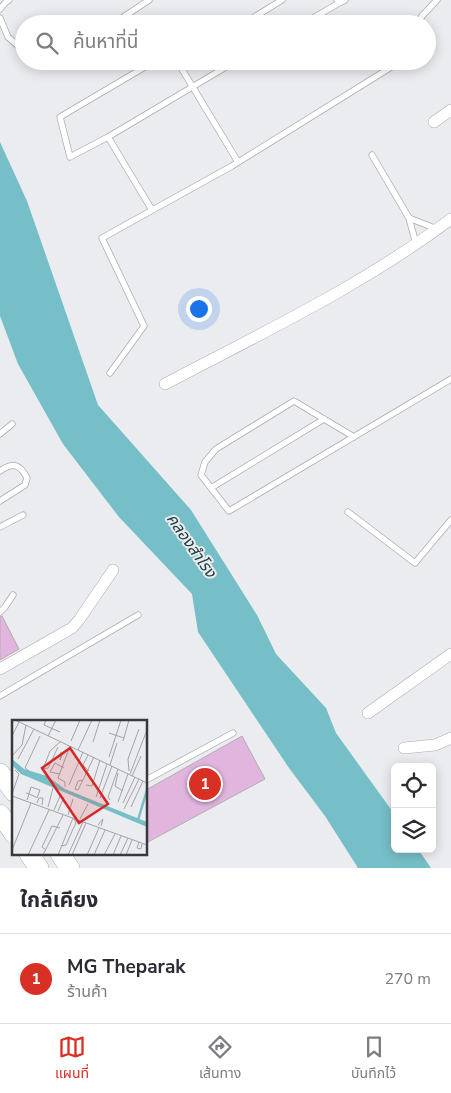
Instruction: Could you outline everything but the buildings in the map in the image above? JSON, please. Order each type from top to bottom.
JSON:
[{"type":"main road","points":[[0,773],[12,789]]},
{"type":"main road","points":[[0,814],[12,831]]},
{"type":"main road","points":[[30,856],[38,868]]},
{"type":"main road","points":[[61,856],[70,868]]},
{"type":"street","points":[[434,122],[451,110]]},
{"type":"street","points":[[165,384],[298,314],[393,259],[451,219]]},
{"type":"street","points":[[0,669],[72,628],[113,570]]},
{"type":"street","points":[[368,714],[451,654]]},
{"type":"street","points":[[404,748],[435,745],[451,738]]},
{"type":"lane","points":[[0,9],[9,0]]},
{"type":"lane","points":[[126,15],[149,0]]},
{"type":"lane","points":[[258,15],[282,0]]},
{"type":"lane","points":[[423,15],[437,0]]},
{"type":"lane","points":[[317,15],[340,1]]},
{"type":"lane","points":[[0,18],[8,38],[15,44]]},
{"type":"lane","points":[[140,70],[60,117],[70,157],[108,137],[221,70]]},
{"type":"lane","points":[[183,70],[238,162]]},
{"type":"lane","points":[[110,372],[144,326],[102,238],[238,162],[386,70]]},
{"type":"lane","points":[[108,137],[152,210]]},
{"type":"lane","points":[[372,155],[409,218],[416,244]]},
{"type":"lane","points":[[409,218],[438,229]]},
{"type":"lane","points":[[354,437],[294,401],[216,449],[205,462],[201,475],[229,511],[354,437],[451,379]]},
{"type":"lane","points":[[211,488],[324,419]]},
{"type":"lane","points":[[0,434],[12,424]]},
{"type":"lane","points":[[0,471],[6,467],[14,466],[22,469],[27,478],[25,485],[0,501]]},
{"type":"lane","points":[[348,512],[416,564],[451,520]]},
{"type":"lane","points":[[0,527],[23,515]]},
{"type":"lane","points":[[0,612],[13,595]]},
{"type":"lane","points":[[0,696],[138,615]]},
{"type":"lane","points":[[148,779],[233,733]]},
{"type":"water","name":"คลองสำโรง","points":[[0,142],[27,201],[98,405],[191,510],[257,615],[276,654],[326,708],[336,733],[391,809],[391,853],[421,853],[431,868],[358,868],[325,816],[289,768],[198,632],[192,594],[119,517],[63,444],[18,364],[0,316]]},
{"type":"place","name":"MG Theparak","points":[[205,784]]}]
